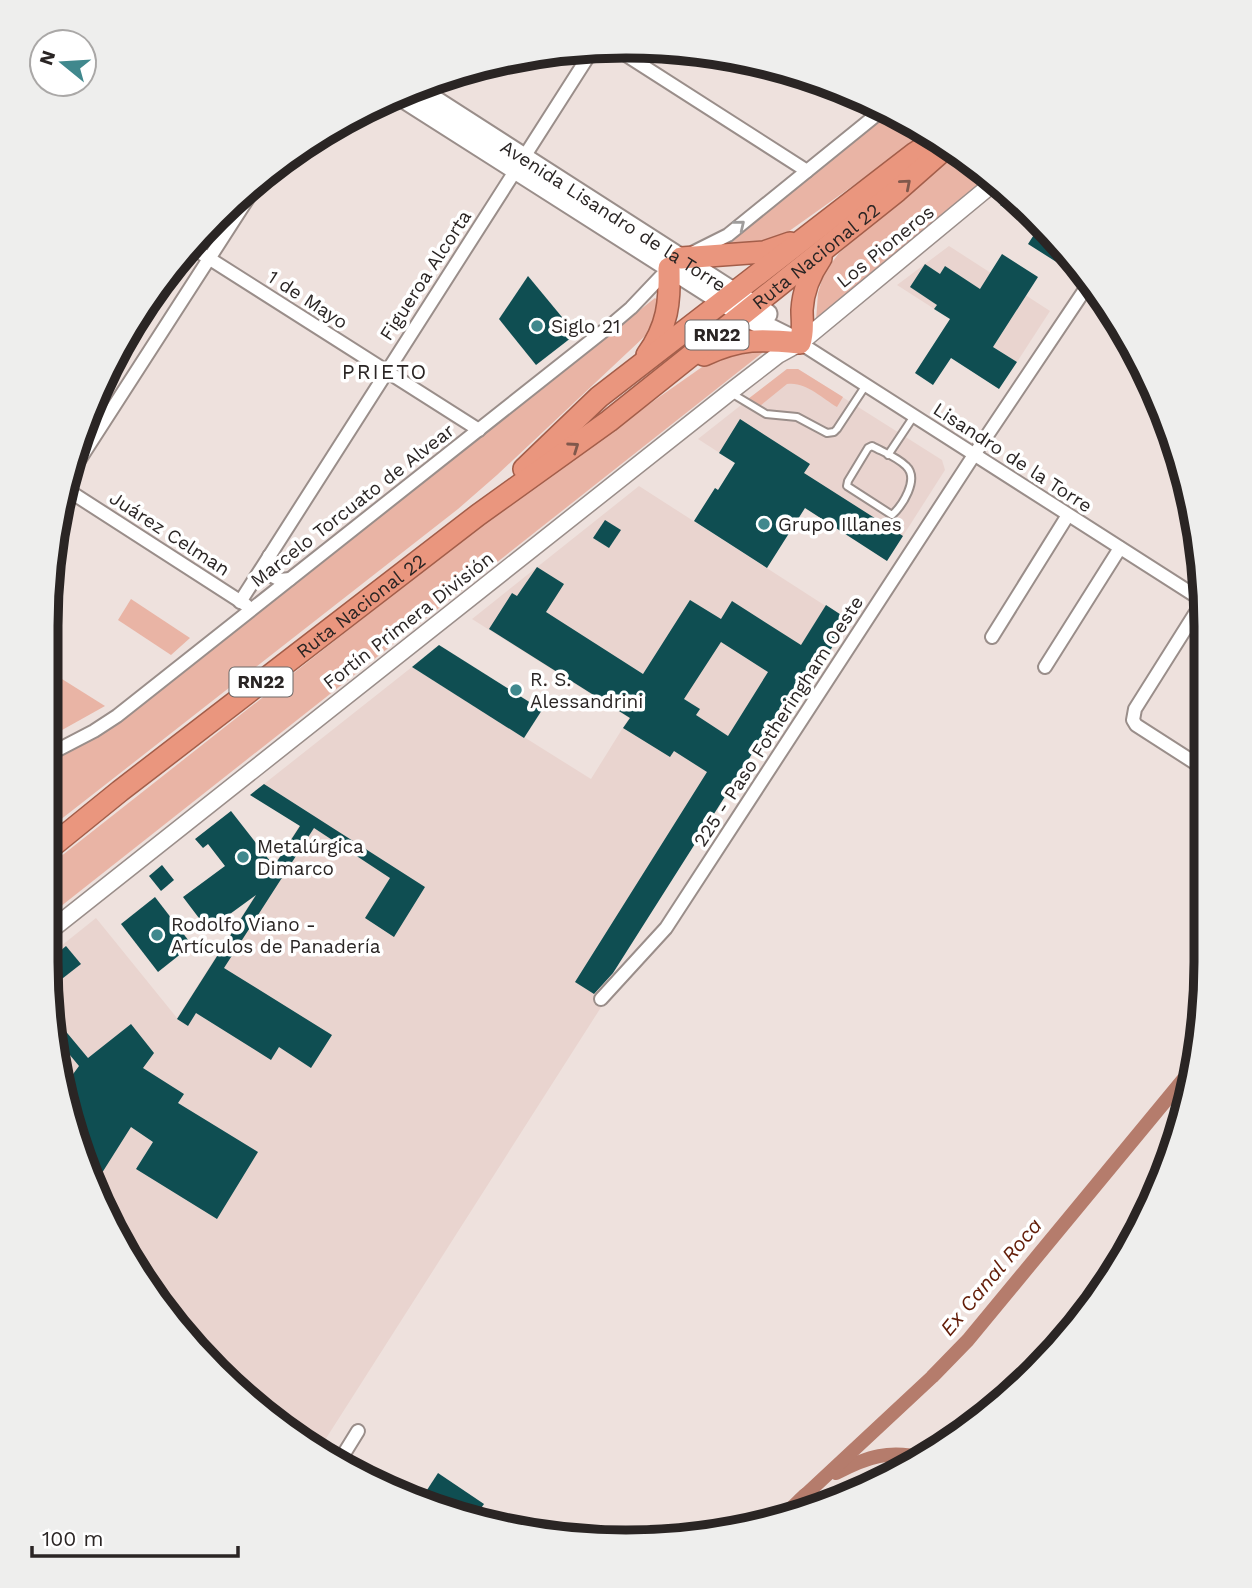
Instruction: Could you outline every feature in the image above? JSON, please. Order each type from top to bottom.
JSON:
[{"type":"highway","name":"Ruta Nacional 22","points":[[478,515],[586,409],[928,145]]},
{"type":"highway","name":"Ruta Nacional 22","points":[[58,841],[478,515],[595,431],[897,191],[940,153]]},
{"type":"highway","points":[[636,369],[665,323],[675,263],[764,252],[811,234]]},
{"type":"highway","points":[[668,374],[705,354],[740,341],[756,339],[800,343],[806,286],[810,275],[831,244]]},
{"type":"main road","name":"Avenida Lisandro de la Torre","points":[[425,95],[519,163]]},
{"type":"main road","name":"Avenida Lisandro de la Torre","points":[[409,101],[519,163],[730,298],[748,310],[761,326],[800,343]]},
{"type":"street","points":[[631,58],[807,171]]},
{"type":"street","name":"Figueroa Alcorta","points":[[240,602],[586,59]]},
{"type":"street","points":[[675,263],[728,235],[876,115]]},
{"type":"street","name":"Los Pioneros","points":[[800,343],[988,188]]},
{"type":"street","points":[[86,450],[242,207]]},
{"type":"street","name":"1 de Mayo","points":[[199,252],[479,430]]},
{"type":"street","name":"Marcelo Torcuato de Alvear","points":[[58,750],[110,721],[479,430],[618,320],[675,263]]},
{"type":"street","name":"225 - Paso Fotheringham Oeste","points":[[601,999],[666,928],[1084,290]]},
{"type":"street","name":"Lisandro de la Torre","points":[[800,343],[1193,595]]},
{"type":"street","name":"Fortín Primera División","points":[[58,924],[730,392],[778,355],[800,343]]},
{"type":"street","name":"Juárez Celman","points":[[74,494],[252,609]]},
{"type":"street","points":[[992,637],[1068,514]]},
{"type":"street","points":[[1045,667],[1120,548]]},
{"type":"street","points":[[269,556],[267,565],[272,576],[280,580],[291,578]]},
{"type":"street","points":[[1194,618],[1135,709],[1133,720],[1136,725],[1194,762]]},
{"type":"street","points":[[343,1455],[358,1431]]},
{"type":"lane","points":[[730,392],[766,414],[797,417],[823,432],[830,433],[837,429],[866,385]]},
{"type":"lane","points":[[888,455],[914,416]]},
{"type":"lane","points":[[870,447],[888,455],[906,466],[911,473],[905,498],[892,515],[848,488],[846,484],[870,447]]},
{"type":"shaded area","points":[[880,118],[918,139],[778,239],[764,246],[726,246]]},
{"type":"shaded area","points":[[946,157],[984,185],[816,321],[818,293],[824,273],[839,253]]},
{"type":"shaded area","points":[[949,246],[1050,311],[1017,362],[897,285]]},
{"type":"shaded area","points":[[655,298],[659,302],[658,311],[644,337],[458,509],[58,822],[58,758],[109,730]]},
{"type":"shaded area","points":[[771,346],[58,909],[58,859],[517,497],[712,360]]},
{"type":"shaded area","points":[[787,369],[798,369],[942,460],[945,470],[887,561],[698,439]]},
{"type":"shaded area","points":[[787,369],[798,369],[843,397],[837,407],[807,388],[794,384],[787,384],[760,406],[748,399]]},
{"type":"shaded area","points":[[639,486],[849,621],[813,678],[803,672],[598,996],[605,1001],[323,1442],[280,1413],[251,1389],[199,1337],[154,1278],[116,1213],[88,1145],[69,1073],[59,999],[58,948],[96,918],[177,1018],[308,812],[264,784],[412,667],[591,779],[629,718],[472,619]]},
{"type":"shaded area","points":[[131,599],[190,638],[171,655],[118,620]]},
{"type":"shaded area","points":[[58,677],[105,706],[58,732]]},
{"type":"building","points":[[1004,202],[1028,224],[1000,205]]},
{"type":"building","points":[[1036,232],[1068,270],[1028,244]]},
{"type":"building","points":[[1002,254],[1038,277],[993,347],[1017,362],[999,389],[951,358],[933,385],[915,373],[950,319],[934,309],[937,305],[910,287],[925,264],[940,274],[945,266],[980,289]]},
{"type":"building","name":"Siglo 21","points":[[528,276],[576,334],[536,365],[499,319]]},
{"type":"building","points":[[740,419],[810,464],[804,473],[903,536],[887,561],[805,508],[767,568],[694,521],[735,463],[719,453]]},
{"type":"building","points":[[605,520],[621,530],[609,548],[593,538]]},
{"type":"building","points":[[537,567],[564,584],[546,612],[643,674],[690,600],[721,619],[732,601],[801,645],[826,605],[849,620],[813,678],[804,672],[613,973],[594,994],[575,982],[707,772],[674,751],[670,757],[623,728],[630,718],[489,629],[512,593],[517,596]],"holes":[[[721,642],[768,672],[728,736],[696,715],[700,709],[684,699]]]},
{"type":"building","points":[[439,645],[542,710],[524,738],[412,667]]},
{"type":"building","points":[[264,784],[425,887],[394,937],[365,918],[390,878],[314,828],[224,968],[332,1035],[311,1068],[279,1047],[271,1060],[196,1013],[188,1026],[177,1019],[256,895],[208,930],[183,897],[225,866],[208,844],[203,848],[195,839],[231,811],[274,866],[300,826],[250,795]]},
{"type":"building","points":[[162,865],[174,880],[161,891],[149,876]]},
{"type":"building","name":"Rodolfo Viano - Artículos de Panadería","points":[[155,897],[192,945],[158,972],[121,924]]},
{"type":"building","points":[[66,946],[81,964],[59,982],[58,962],[58,953]]},
{"type":"building","points":[[131,1024],[154,1053],[143,1068],[184,1094],[178,1103],[258,1152],[217,1219],[136,1169],[153,1142],[131,1127],[100,1176],[77,1109],[70,1078],[79,1066],[65,1049],[62,1027],[88,1058]]},
{"type":"building","points":[[438,1473],[484,1504],[479,1511],[440,1499],[427,1490]]},
{"type":"waterway","name":"Ex Canal Roca","points":[[800,1500],[968,1340],[1181,1082]]},
{"type":"waterway","points":[[836,1473],[879,1456],[907,1456]]},
{"type":"waterway","points":[[796,1504],[805,1495]]},
{"type":"place","name":"Siglo 21","points":[[537,326]]},
{"type":"place","name":"Grupo Illanes","points":[[764,524]]},
{"type":"place","name":"R. S. Alessandrini","points":[[516,690]]},
{"type":"place","name":"Metalúrgica Dimarco","points":[[243,857]]},
{"type":"place","name":"Rodolfo Viano - Artículos de Panadería","points":[[157,935]]},
{"type":"district","name":"PRIETO","points":[[385,372]]}]
